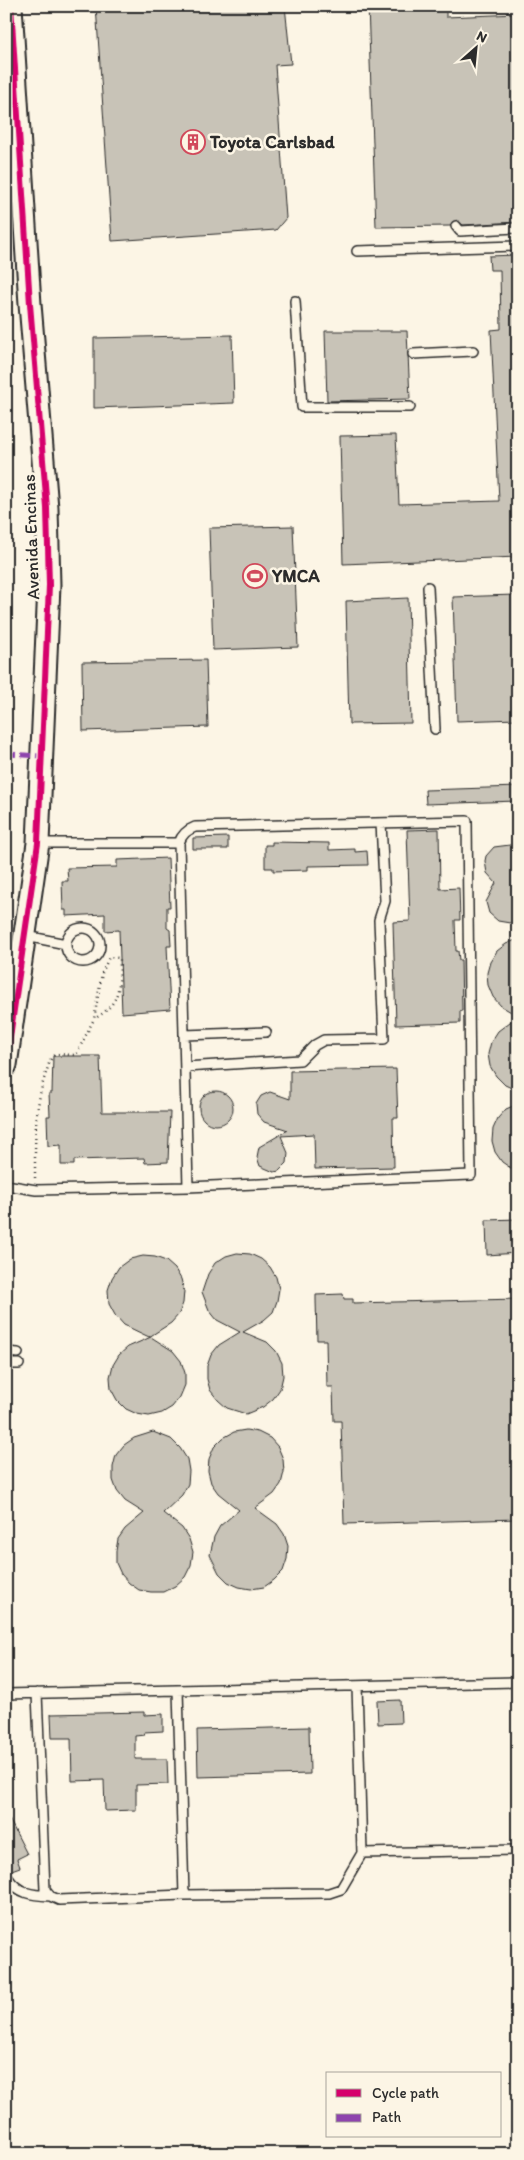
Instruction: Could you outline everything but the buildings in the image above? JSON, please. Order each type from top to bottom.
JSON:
[{"type":"street","name":"Avenida Encinas","points":[[6,1065],[38,843],[50,585],[47,508],[28,279],[11,6]]},
{"type":"lane","points":[[456,226],[460,231],[518,228]]},
{"type":"lane","points":[[357,251],[518,246]]},
{"type":"lane","points":[[295,301],[302,407],[410,406]]},
{"type":"lane","points":[[413,354],[473,351]]},
{"type":"lane","points":[[428,587],[435,729]]},
{"type":"lane","points":[[6,1185],[36,1190],[188,1187],[471,1176],[467,821],[195,827],[184,833],[179,843],[188,1187]]},
{"type":"lane","points":[[185,1067],[300,1060],[315,1044],[324,1040],[384,1039],[379,920],[385,901],[381,823]]},
{"type":"lane","points":[[38,843],[179,843]]},
{"type":"lane","points":[[26,936],[66,944]]},
{"type":"lane","points":[[184,1035],[266,1032]]},
{"type":"lane","points":[[6,1352],[18,1352]]},
{"type":"lane","points":[[6,1364],[19,1364]]},
{"type":"lane","points":[[6,1694],[518,1682]]},
{"type":"lane","points":[[8,1878],[21,1891],[32,1895],[50,1896],[59,1900],[184,1895],[329,1893],[341,1888],[362,1853],[357,1686]]},
{"type":"lane","points":[[178,1690],[184,1895]]},
{"type":"lane","points":[[37,1693],[45,1890],[50,1896]]},
{"type":"lane","points":[[362,1853],[518,1850]]},
{"type":"path","points":[[35,1180],[36,1110],[40,1088],[50,1063],[56,1054],[76,1055],[94,1019],[104,966],[109,957],[120,958],[119,990],[104,1013],[94,1019]]},
{"type":"marked path","points":[[6,754],[42,756]]},
{"type":"cycle path","points":[[6,1065],[38,843],[49,585],[47,508],[30,304],[11,6]]},
{"type":"place","name":"Toyota Carlsbad","points":[[193,142]]},
{"type":"place","name":"YMCA","points":[[255,576]]}]
